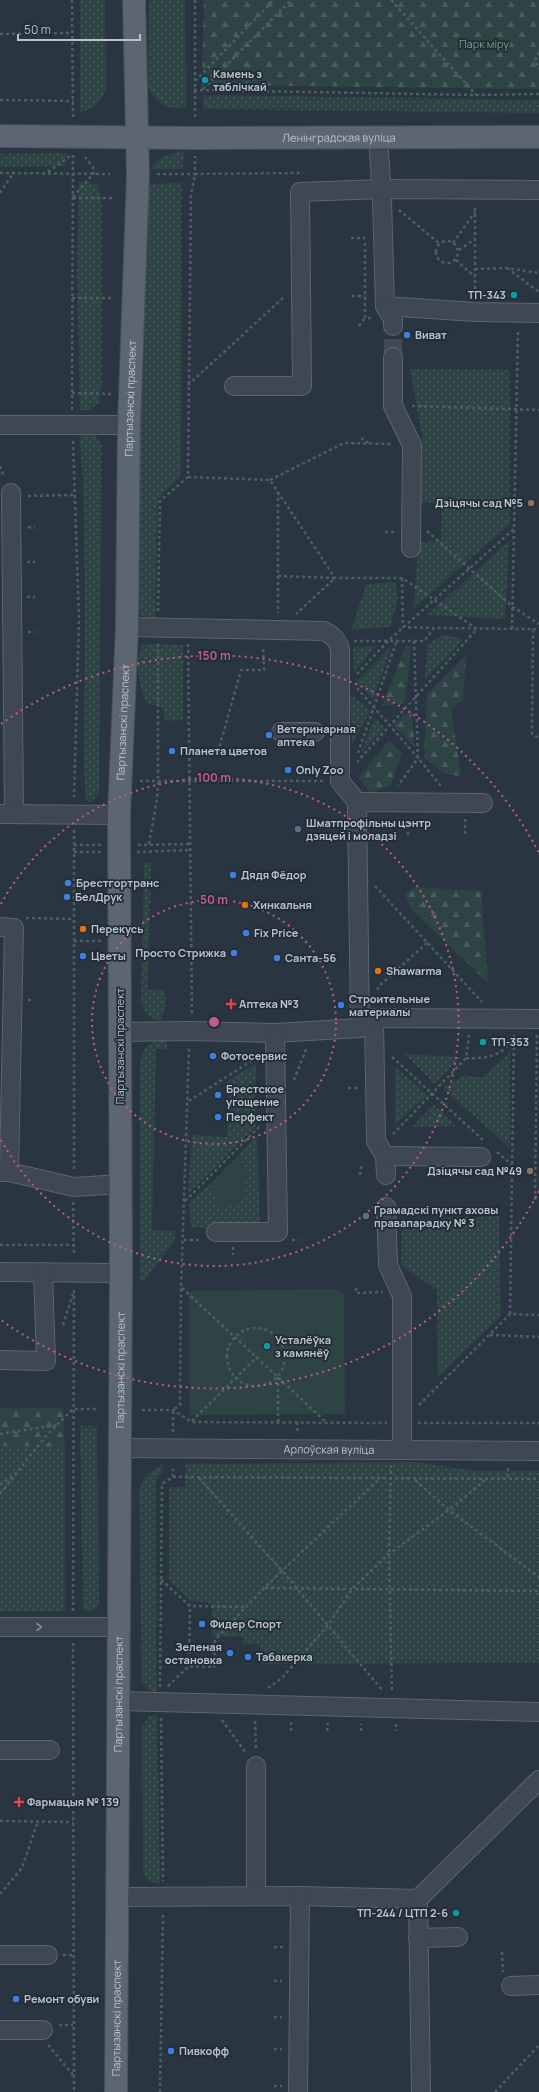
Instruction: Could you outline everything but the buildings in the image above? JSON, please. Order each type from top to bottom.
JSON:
[{"type":"main road","name":"Партызанскі праспект","points":[[116,2092],[121,1273],[119,815],[127,627],[129,425],[138,138],[134,0]]},
{"type":"main road","name":"Ленінградская вуліца","points":[[0,136],[138,138],[539,136]]},
{"type":"street","points":[[378,136],[382,194],[385,306],[393,319],[393,326]]},
{"type":"street","points":[[234,386],[302,386],[300,192],[382,194],[475,190],[539,190]]},
{"type":"street","points":[[385,306],[475,312],[539,313]]},
{"type":"street","points":[[393,356],[393,406],[412,445],[411,548]]},
{"type":"street","points":[[0,425],[129,425]]},
{"type":"street","points":[[10,493],[7,814],[119,815]]},
{"type":"street","points":[[127,627],[161,635],[279,630],[324,631],[338,642],[345,676],[340,733],[340,781],[357,802],[367,1023],[374,1041],[376,1141],[382,1152],[386,1174]]},
{"type":"street","points":[[281,732],[340,733]]},
{"type":"street","points":[[357,802],[483,803]]},
{"type":"street","points":[[0,927],[14,928],[4,1172],[74,1187],[120,1184]]},
{"type":"street","points":[[120,1032],[190,1031],[275,1039],[367,1023],[512,1024],[538,1027]]},
{"type":"street","points":[[216,1232],[278,1232],[275,1039]]},
{"type":"street","points":[[382,1152],[488,1150]]},
{"type":"street","points":[[386,1207],[388,1265],[402,1296],[402,1450]]},
{"type":"street","points":[[0,1272],[121,1273]]},
{"type":"street","points":[[0,1360],[46,1361],[43,1272]]},
{"type":"street","name":"Арлоўская вуліца","points":[[119,1448],[539,1451]]},
{"type":"street","points":[[0,1627],[119,1627]]},
{"type":"street","points":[[118,1701],[394,1704],[539,1712]]},
{"type":"street","points":[[0,1750],[50,1750]]},
{"type":"street","points":[[256,1766],[256,1896]]},
{"type":"street","points":[[421,2092],[418,1899],[539,1781]]},
{"type":"street","points":[[117,1897],[300,1896],[418,1899]]},
{"type":"street","points":[[298,2092],[300,1896]]},
{"type":"street","points":[[418,1938],[458,1937]]},
{"type":"street","points":[[0,1955],[48,1955]]},
{"type":"street","points":[[512,1986],[539,1984]]},
{"type":"street","points":[[0,2030],[39,2030]]},
{"type":"path","points":[[72,0],[73,118]]},
{"type":"path","points":[[195,0],[195,118]]},
{"type":"path","points":[[194,81],[274,0]]},
{"type":"path","points":[[202,90],[291,0]]},
{"type":"path","points":[[391,0],[476,94]]},
{"type":"path","points":[[0,34],[72,33]]},
{"type":"path","points":[[539,52],[535,60],[539,70]]},
{"type":"path","points":[[194,90],[539,94]]},
{"type":"path","points":[[0,100],[73,101]]},
{"type":"path","points":[[73,154],[72,425],[78,619],[74,815],[73,1618]]},
{"type":"path","points":[[48,172],[73,154],[83,156],[89,161],[93,167],[94,173]]},
{"type":"path","points":[[188,477],[191,195],[195,174],[196,154]]},
{"type":"path","points":[[0,172],[73,172],[110,174]]},
{"type":"path","points":[[0,193],[14,172]]},
{"type":"path","points":[[72,198],[94,173]]},
{"type":"path","points":[[157,174],[195,174]]},
{"type":"path","points":[[475,190],[475,312]]},
{"type":"path","points":[[382,194],[440,244]]},
{"type":"path","points":[[72,198],[112,198]]},
{"type":"path","points":[[453,243],[475,211]]},
{"type":"path","points":[[351,238],[364,238]]},
{"type":"path","points":[[459,250],[453,243],[447,241],[440,244],[436,250],[439,261],[450,264],[456,260],[459,250],[475,238]]},
{"type":"path","points":[[456,260],[475,277]]},
{"type":"path","points":[[475,269],[507,268],[539,273]]},
{"type":"path","points":[[507,268],[539,292]]},
{"type":"path","points":[[188,386],[301,282]]},
{"type":"path","points":[[352,296],[365,296]]},
{"type":"path","points":[[72,298],[112,298]]},
{"type":"path","points":[[512,629],[518,313]]},
{"type":"path","points":[[359,326],[365,318]]},
{"type":"path","points":[[72,393],[111,394]]},
{"type":"path","points":[[393,406],[539,410]]},
{"type":"path","points":[[149,844],[157,799],[158,782],[158,641],[161,635],[160,501],[188,477],[270,480],[344,443],[372,444],[361,438]]},
{"type":"path","points":[[270,480],[335,578]]},
{"type":"path","points":[[278,492],[279,630]]},
{"type":"path","points":[[10,493],[21,496],[75,495]]},
{"type":"path","points":[[412,518],[513,607],[539,624]]},
{"type":"path","points":[[418,758],[345,676],[404,627],[515,528]]},
{"type":"path","points":[[278,576],[402,578],[478,629]]},
{"type":"path","points":[[279,630],[335,578]]},
{"type":"path","points":[[402,578],[404,627]]},
{"type":"path","points":[[404,627],[539,630]]},
{"type":"path","points":[[338,642],[389,640],[424,641],[434,628]]},
{"type":"path","points":[[397,640],[353,767],[478,629]]},
{"type":"path","points":[[533,629],[532,734],[539,738]]},
{"type":"path","points":[[387,802],[418,758],[414,641]]},
{"type":"path","points":[[173,1410],[180,1405],[181,1288],[189,1101],[190,1031],[194,1007],[188,781],[188,642]]},
{"type":"path","points":[[188,752],[218,752],[241,670],[264,670],[263,642]]},
{"type":"path","points":[[120,780],[158,782],[340,781]]},
{"type":"path","points":[[408,820],[408,835]]},
{"type":"path","points":[[465,820],[465,834]]},
{"type":"path","points":[[359,869],[486,1006]]},
{"type":"path","points":[[22,918],[74,919]]},
{"type":"path","points":[[74,941],[120,941]]},
{"type":"path","points":[[377,993],[378,987],[428,942]]},
{"type":"path","points":[[466,1058],[483,1060],[500,1052],[509,1042],[512,1024]]},
{"type":"path","points":[[402,1422],[490,1336],[510,1314],[512,1024]]},
{"type":"path","points":[[535,1200],[538,1027]]},
{"type":"path","points":[[382,1152],[432,1093],[466,1058],[469,1028]]},
{"type":"path","points":[[189,1101],[275,1039]]},
{"type":"path","points":[[374,1041],[432,1093],[488,1150],[512,1165]]},
{"type":"path","points":[[348,1088],[359,1088]]},
{"type":"path","points":[[185,1202],[260,1127]]},
{"type":"path","points":[[360,1175],[362,1164]]},
{"type":"path","points":[[0,1245],[74,1245]]},
{"type":"path","points":[[181,1288],[327,1422]]},
{"type":"path","points":[[356,1288],[356,1293],[386,1292]]},
{"type":"path","points":[[510,1314],[539,1315]]},
{"type":"path","points":[[256,1327],[274,1333],[281,1341],[285,1350],[284,1365],[278,1376],[268,1383],[259,1386],[249,1385],[236,1378],[228,1365],[227,1355],[229,1346],[234,1337],[247,1329],[256,1327]]},
{"type":"path","points":[[490,1336],[539,1337]]},
{"type":"path","points":[[192,1422],[257,1357]]},
{"type":"path","points":[[278,1376],[278,1422]]},
{"type":"path","points":[[0,1494],[58,1425],[74,1409],[96,1409]]},
{"type":"path","points":[[142,1410],[173,1410],[192,1422],[539,1423]]},
{"type":"path","points":[[173,1410],[173,1432]]},
{"type":"path","points":[[0,1434],[58,1425]]},
{"type":"path","points":[[173,1469],[173,1477]]},
{"type":"path","points":[[0,1485],[19,1471]]},
{"type":"path","points":[[190,1606],[188,1666],[160,1693],[162,1484],[173,1477],[381,1477],[485,1480],[539,1479]]},
{"type":"path","points":[[188,1666],[214,1667],[215,1640],[264,1588],[283,1572],[381,1477]]},
{"type":"path","points":[[199,1478],[283,1572],[394,1704]]},
{"type":"path","points":[[391,1478],[390,1554],[394,1704]]},
{"type":"path","points":[[414,1479],[449,1510],[539,1577]]},
{"type":"path","points":[[256,1766],[256,1703],[269,1687],[282,1678],[328,1625],[353,1588],[390,1554],[449,1510],[485,1480]]},
{"type":"path","points":[[160,1580],[190,1606],[246,1607]]},
{"type":"path","points":[[264,1588],[298,1590],[353,1588],[391,1590],[539,1591]]},
{"type":"path","points":[[73,1639],[74,2092]]},
{"type":"path","points":[[160,1701],[163,1897],[160,2092]]},
{"type":"path","points":[[208,1702],[256,1766]]},
{"type":"path","points":[[0,1821],[73,1822]]},
{"type":"path","points":[[0,1894],[22,1868],[38,1821]]},
{"type":"path","points":[[39,2030],[74,2076]]},
{"type":"path","points":[[495,2092],[539,2045]]},
{"type":"green space","points":[[80,0],[105,0],[106,90],[95,104],[80,113]]},
{"type":"green space","points":[[149,0],[185,0],[186,108],[173,108],[163,104],[151,93],[148,87]]},
{"type":"green space","name":"Парк міру","points":[[204,0],[539,0],[539,89],[202,85]]},
{"type":"green space","points":[[203,95],[539,100],[539,113],[203,109]]},
{"type":"green space","points":[[184,151],[183,169],[151,169],[161,158]]},
{"type":"green space","points":[[66,153],[65,166],[0,167],[0,154]]},
{"type":"green space","points":[[79,181],[97,184],[102,200],[102,384],[99,403],[88,411],[80,410],[77,272]]},
{"type":"green space","points":[[182,182],[181,476],[158,499],[155,624],[138,612],[143,185]]},
{"type":"green space","points":[[410,369],[510,370],[510,524],[414,608],[418,542],[441,541],[442,503],[421,502],[422,436]]},
{"type":"green space","points":[[79,433],[95,435],[102,446],[99,792],[92,802],[86,801],[84,766],[85,597],[83,480]]},
{"type":"green space","points":[[509,541],[505,619],[427,615]]},
{"type":"green space","points":[[396,582],[398,599],[390,627],[351,630],[366,584]]},
{"type":"green space","points":[[444,634],[463,640],[425,680],[427,645]]},
{"type":"green space","points":[[142,645],[183,645],[183,720],[165,721],[162,707],[146,703],[138,674],[138,659]]},
{"type":"green space","points":[[392,645],[373,699],[356,682]]},
{"type":"green space","points":[[406,645],[411,647],[405,703],[382,706]]},
{"type":"green space","points":[[376,646],[354,673],[353,647]]},
{"type":"green space","points":[[466,655],[463,700],[451,708],[461,776],[444,774],[424,758],[427,694]]},
{"type":"green space","points":[[350,694],[370,711],[352,744]]},
{"type":"green space","points":[[411,709],[415,748],[393,725]]},
{"type":"green space","points":[[375,718],[385,728],[361,753]]},
{"type":"green space","points":[[389,740],[402,753],[391,785],[371,793],[358,778]]},
{"type":"green space","points":[[144,862],[151,863],[148,990],[165,990],[166,1005],[161,1021],[150,1017],[141,1002]]},
{"type":"green space","points":[[416,887],[482,891],[488,983],[410,908],[405,893]]},
{"type":"green space","points":[[157,1040],[167,1040],[167,1049],[156,1049],[152,1230],[176,1231],[175,1241],[143,1281],[140,1279],[140,1063],[145,1049]]},
{"type":"green space","points":[[510,1052],[510,1148],[443,1088],[465,1075],[482,1078]]},
{"type":"green space","points":[[405,1054],[460,1057],[435,1084]]},
{"type":"green space","points":[[256,1064],[255,1127],[188,1194],[192,1135],[227,1137],[227,1081]]},
{"type":"green space","points":[[395,1067],[428,1095],[395,1125]]},
{"type":"green space","points":[[434,1105],[456,1126],[412,1127]]},
{"type":"green space","points":[[257,1136],[260,1230],[191,1227],[189,1202],[210,1184],[219,1209],[247,1170],[238,1156]]},
{"type":"green space","points":[[238,1156],[247,1170],[243,1199],[219,1209],[210,1184]]},
{"type":"green space","points":[[499,1216],[501,1316],[438,1377],[437,1290],[401,1265],[402,1220]]},
{"type":"green space","points":[[337,1289],[344,1295],[345,1414],[190,1415],[189,1291]]},
{"type":"green space","points":[[0,1408],[63,1408],[65,1447],[0,1446]]},
{"type":"green space","points":[[80,1426],[97,1426],[99,1604],[93,1610],[83,1611]]},
{"type":"green space","points":[[0,1446],[65,1447],[65,1611],[0,1611]]},
{"type":"green space","points":[[418,1462],[474,1471],[539,1471],[539,1663],[262,1664],[260,1645],[243,1644],[243,1637],[212,1637],[212,1603],[190,1601],[169,1580],[169,1487],[185,1487],[186,1464]]},
{"type":"green space","points":[[162,1465],[163,1472],[156,1479],[157,1693],[149,1690],[142,1683],[139,1491],[144,1477]]},
{"type":"green space","points":[[157,1714],[160,1885],[147,1880],[143,1872],[142,1726],[150,1716]]},
{"type":"tunnel","points":[[393,326],[393,357]]},
{"type":"place","name":"Камень з таблічкай","points":[[205,80]]},
{"type":"place","name":"ТП-343","points":[[514,295]]},
{"type":"place","name":"Виват","points":[[407,335]]},
{"type":"place","name":"Дзіцячы сад №5","points":[[531,503]]},
{"type":"place","name":"Ветеринарная аптека","points":[[269,735]]},
{"type":"place","name":"Планета цветов","points":[[172,751]]},
{"type":"place","name":"Only Zoo","points":[[288,770]]},
{"type":"place","name":"Шматпрофільны цэнтр дзяцей і моладзі","points":[[298,829]]},
{"type":"place","name":"Дядя Фёдор","points":[[233,875]]},
{"type":"place","name":"Брестгортранс","points":[[68,883]]},
{"type":"place","name":"БелДрук","points":[[67,897]]},
{"type":"place","name":"Хинкальня","points":[[245,905]]},
{"type":"place","name":"Перекусь","points":[[83,929]]},
{"type":"place","name":"Fix Price","points":[[246,933]]},
{"type":"place","name":"Просто Стрижка","points":[[234,953]]},
{"type":"place","name":"Цветы","points":[[83,956]]},
{"type":"place","name":"Санта-56","points":[[277,958]]},
{"type":"place","name":"Shawarma","points":[[378,971]]},
{"type":"place","name":"Аптека №3","points":[[231,1004]]},
{"type":"place","name":"Строительные материалы","points":[[341,1005]]},
{"type":"place","name":"ТП-353","points":[[483,1042]]},
{"type":"place","name":"Фотосервис","points":[[213,1056]]},
{"type":"place","name":"Брестское угощение","points":[[218,1095]]},
{"type":"place","name":"Перфект","points":[[218,1117]]},
{"type":"place","name":"Дзіцячы сад №49","points":[[530,1171]]},
{"type":"place","name":"Грамадскі пункт аховы правапарадку № 3","points":[[366,1216]]},
{"type":"place","name":"Усталёўка з камянёў","points":[[267,1346]]},
{"type":"place","name":"Фидер Спорт","points":[[202,1624]]},
{"type":"place","name":"Зеленая остановка","points":[[230,1653]]},
{"type":"place","name":"Табакерка","points":[[248,1657]]},
{"type":"place","name":"Фармацыя № 139","points":[[19,1802]]},
{"type":"place","name":"ТП-244 / ЦТП 2-6","points":[[456,1913]]},
{"type":"place","name":"Ремонт обуви","points":[[16,1999]]},
{"type":"place","name":"Пивкофф","points":[[171,2051]]}]
